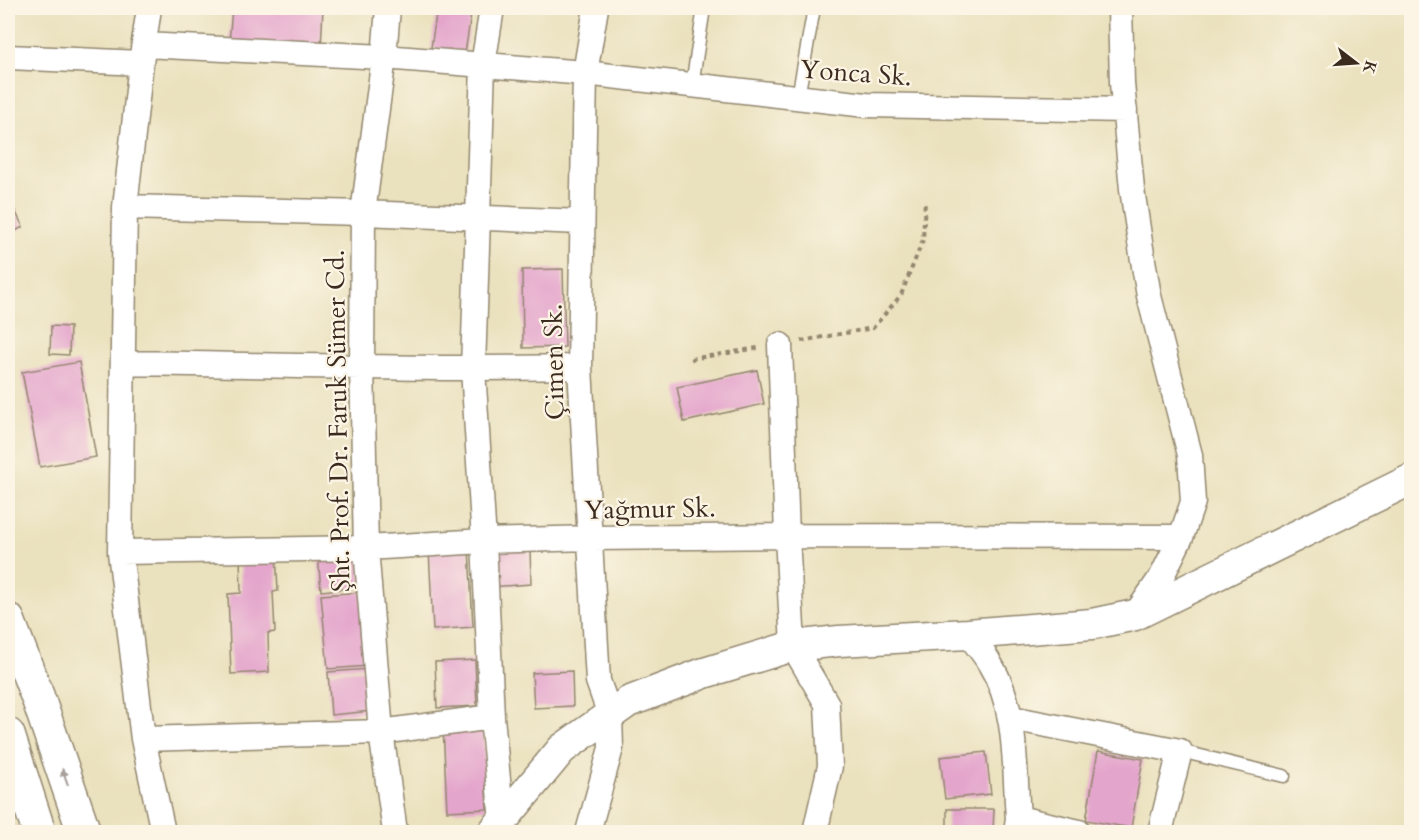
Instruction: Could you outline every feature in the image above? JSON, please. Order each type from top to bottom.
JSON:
[{"type":"highway","points":[[8,620],[38,698],[84,832]]},
{"type":"highway","points":[[8,735],[39,832]]},
{"type":"street","points":[[149,8],[125,207],[120,552],[143,739],[163,832]]},
{"type":"street","name":"Şht. Prof. Dr. Faruk Sümer Cd.","points":[[388,8],[384,57],[363,213],[362,365],[366,548],[381,732],[395,832]]},
{"type":"street","points":[[492,8],[483,65],[473,369],[498,827]]},
{"type":"street","name":"Çimen Sk.","points":[[588,832],[611,747],[610,715],[598,681],[580,367],[585,73],[596,8]]},
{"type":"street","points":[[1120,8],[1132,189],[1149,296],[1190,456],[1193,502],[1181,537],[1162,576],[1135,615]]},
{"type":"street","name":"Yonca Sk.","points":[[8,57],[142,54],[384,57],[585,73],[866,105],[1125,110]]},
{"type":"street","points":[[125,207],[363,213],[582,222]]},
{"type":"street","points":[[780,345],[793,646],[827,704],[830,766],[815,832]]},
{"type":"street","points":[[123,363],[362,365],[473,369],[580,367]]},
{"type":"street","points":[[498,827],[562,749],[628,702],[704,673],[793,646],[1092,624],[1135,615],[1412,479]]},
{"type":"street","name":"Yağmur Sk.","points":[[120,552],[366,548],[591,538],[1181,537]]},
{"type":"street","points":[[968,634],[991,664],[1011,718],[1017,825],[1079,832]]},
{"type":"street","points":[[143,739],[381,732],[492,717]]},
{"type":"street","points":[[1011,718],[1180,751],[1160,832]]},
{"type":"lane","points":[[692,85],[704,8]]},
{"type":"lane","points":[[798,97],[814,8]]},
{"type":"lane","points":[[1180,751],[1284,776]]},
{"type":"path","points":[[691,359],[873,328],[901,295],[923,240],[925,200]]},
{"type":"building","points":[[232,8],[323,8],[321,48],[229,43]]},
{"type":"building","points":[[437,8],[472,8],[465,53],[431,48]]},
{"type":"building","points":[[8,196],[23,227],[8,235]]},
{"type":"building","points":[[563,269],[565,347],[523,348],[522,270]]},
{"type":"building","points":[[51,326],[70,327],[69,355],[50,354]]},
{"type":"building","points":[[79,362],[96,457],[40,467],[22,372]]},
{"type":"building","points":[[757,370],[764,404],[684,422],[677,387]]},
{"type":"building","points":[[469,548],[473,627],[433,630],[429,550]]},
{"type":"building","points":[[530,549],[531,584],[489,587],[488,551]]},
{"type":"building","points":[[359,552],[362,587],[321,591],[318,556]]},
{"type":"building","points":[[276,553],[278,591],[273,592],[275,632],[268,633],[269,672],[231,674],[228,594],[241,593],[240,555]]},
{"type":"building","points":[[363,592],[369,666],[328,669],[321,595]]},
{"type":"building","points":[[475,660],[477,706],[437,708],[435,662]]},
{"type":"building","points":[[369,669],[372,711],[331,715],[328,672]]},
{"type":"building","points":[[572,671],[573,706],[534,708],[532,673]]},
{"type":"building","points":[[483,724],[487,809],[447,811],[443,726]]},
{"type":"building","points":[[1098,751],[1143,759],[1131,828],[1086,820]]},
{"type":"building","points":[[986,752],[991,794],[945,799],[940,757]]},
{"type":"building","points":[[947,809],[994,809],[993,832],[947,832]]}]
